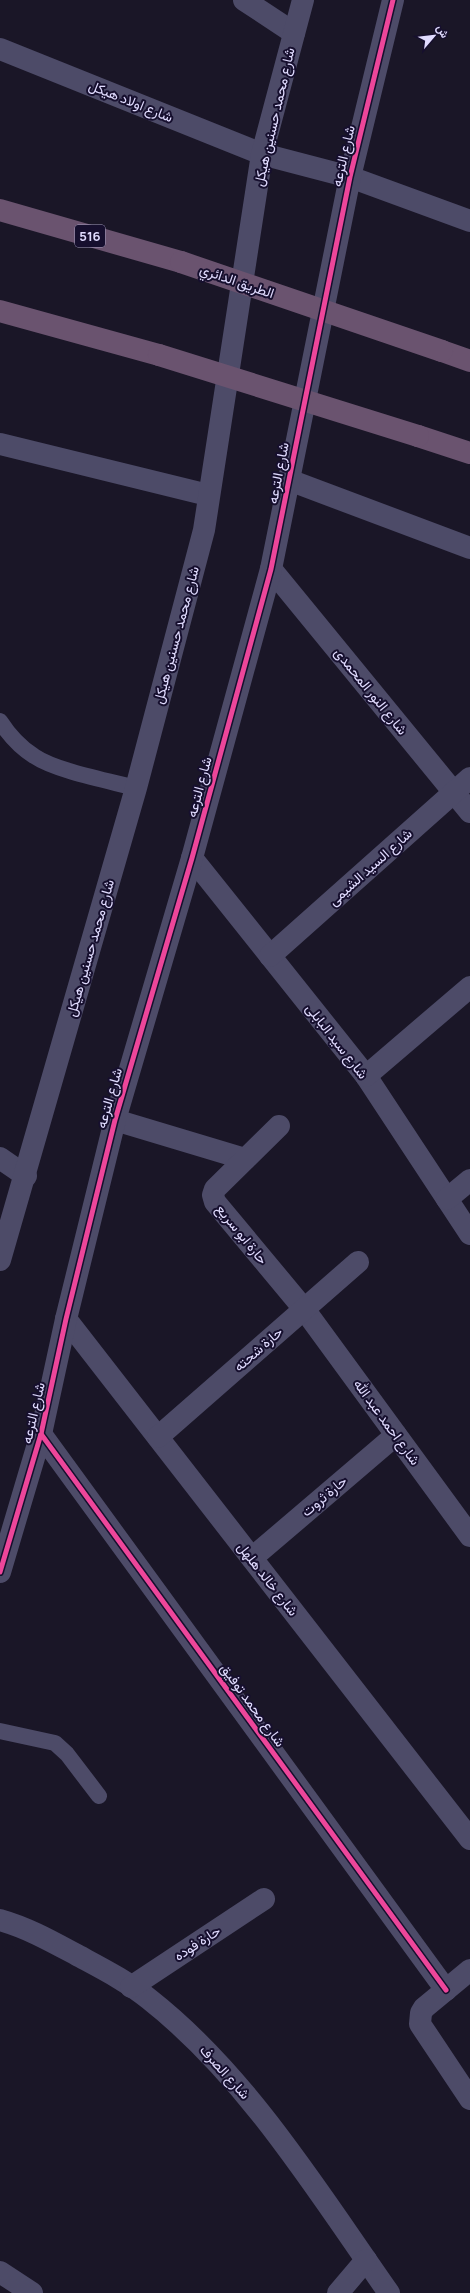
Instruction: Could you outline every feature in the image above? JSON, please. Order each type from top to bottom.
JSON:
[{"type":"highway","name":"الطريق الدائري","points":[[0,210],[181,262],[470,361]]},
{"type":"highway","points":[[0,311],[159,355],[470,453]]},
{"type":"street","points":[[244,0],[294,33]]},
{"type":"street","name":"شارع محمد حسنين هيكل","points":[[0,1260],[26,1176],[136,788],[204,530],[208,495],[262,154],[303,0]]},
{"type":"street","name":"شارع الترعه","points":[[0,1572],[41,1434],[66,1319],[115,1120],[192,858],[271,570],[350,177],[393,0]]},
{"type":"street","name":"شارع اولاد هيكل","points":[[0,49],[262,154],[350,177],[470,221]]},
{"type":"street","points":[[0,444],[208,495]]},
{"type":"street","points":[[289,480],[466,551]]},
{"type":"street","name":"شارع النور المحمدى","points":[[271,570],[470,812]]},
{"type":"street","name":"شارع السيد الشيمى","points":[[270,956],[470,778]]},
{"type":"street","name":"شارع سيد البابلى","points":[[192,858],[366,1076],[470,1234]]},
{"type":"street","points":[[366,1076],[470,987]]},
{"type":"street","points":[[115,1120],[245,1159]]},
{"type":"street","name":"حارة ابو سريع","points":[[279,1126],[215,1189],[213,1195],[215,1202],[304,1309]]},
{"type":"street","points":[[0,1158],[26,1176]]},
{"type":"street","points":[[447,1199],[470,1180]]},
{"type":"street","name":"حارة شحته","points":[[158,1437],[358,1262]]},
{"type":"street","name":"شارع احمد عبد الله","points":[[304,1309],[470,1536]]},
{"type":"street","name":"شارع خالد هلهل","points":[[66,1319],[470,1839]]},
{"type":"street","name":"شارع محمد توفيق","points":[[41,1434],[446,1990]]},
{"type":"street","name":"حارة ثروت","points":[[252,1558],[396,1435]]},
{"type":"street","name":"حارة فوده","points":[[131,1987],[264,1899]]},
{"type":"street","name":"شارع الصرف","points":[[0,1920],[24,1926],[111,1973],[149,1999],[201,2045],[254,2103],[389,2293]]},
{"type":"street","points":[[470,1970],[424,2008],[421,2013],[420,2024],[470,2099]]},
{"type":"street","points":[[338,2293],[366,2260]]},
{"type":"street","points":[[0,2272],[32,2293]]},
{"type":"lane","points":[[0,721],[20,746],[34,757],[50,764],[136,788]]},
{"type":"lane","points":[[0,1731],[55,1743],[67,1754],[99,1796]]},
{"type":"cycle path","points":[[0,1572],[41,1434],[66,1319],[115,1120],[192,858],[271,569],[350,177],[393,0]]},
{"type":"cycle path","points":[[41,1434],[446,1990]]}]
